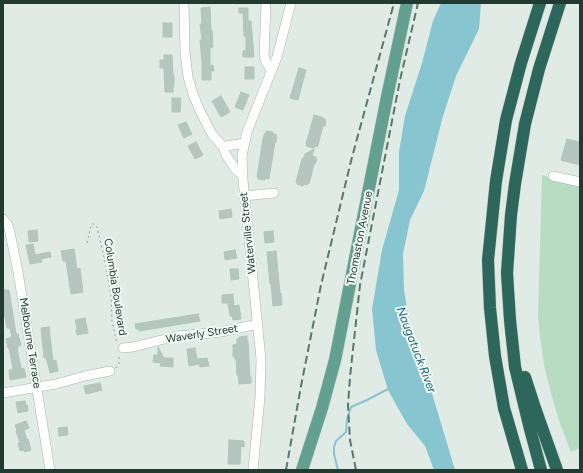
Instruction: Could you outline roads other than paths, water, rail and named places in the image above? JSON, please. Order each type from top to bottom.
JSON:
[{"type":"highway","points":[[522,470],[504,408],[495,356],[490,308],[488,260],[496,181],[506,120],[521,63],[540,3]]},
{"type":"highway","points":[[541,470],[515,367],[507,273],[511,215],[519,155],[525,124],[539,69],[560,3]]},
{"type":"highway","points":[[511,215],[512,273],[515,318],[523,370],[534,408],[557,470]]},
{"type":"main road","name":"Thomaston Avenue","points":[[302,470],[336,360],[407,3]]},
{"type":"street","points":[[184,3],[185,52],[188,78],[193,94],[203,118],[212,134],[223,147],[226,155],[236,170],[242,175]]},
{"type":"street","points":[[266,3],[264,56],[271,70]]},
{"type":"street","name":"Waterville Street","points":[[253,470],[261,377],[258,324],[242,175],[242,156],[250,122],[279,50],[291,3]]},
{"type":"street","points":[[223,147],[244,143]]},
{"type":"street","points":[[553,176],[580,182]]},
{"type":"street","points":[[244,196],[274,193]]},
{"type":"street","name":"Melbourne Terrace","points":[[3,219],[9,228],[16,259],[50,470]]},
{"type":"street","name":"Waverly Street","points":[[120,350],[177,336],[221,332],[258,324]]},
{"type":"street","points":[[3,393],[110,371]]},
{"type":"water","name":"Naugatuck River","points":[[441,3],[481,3],[479,29],[456,76],[443,116],[424,191],[410,220],[403,254],[404,290],[410,326],[455,470],[434,470],[425,446],[407,424],[388,390],[376,350],[372,309],[382,250],[399,190],[399,152],[405,116],[422,63],[433,21]]},
{"type":"waterway","points":[[338,470],[334,447],[336,441],[346,432],[347,419],[351,407],[390,388]]},
{"type":"railway","points":[[286,470],[321,285],[351,161],[394,3]]},
{"type":"railway","points":[[356,470],[350,440],[348,406],[360,285],[400,80],[418,3]]}]
